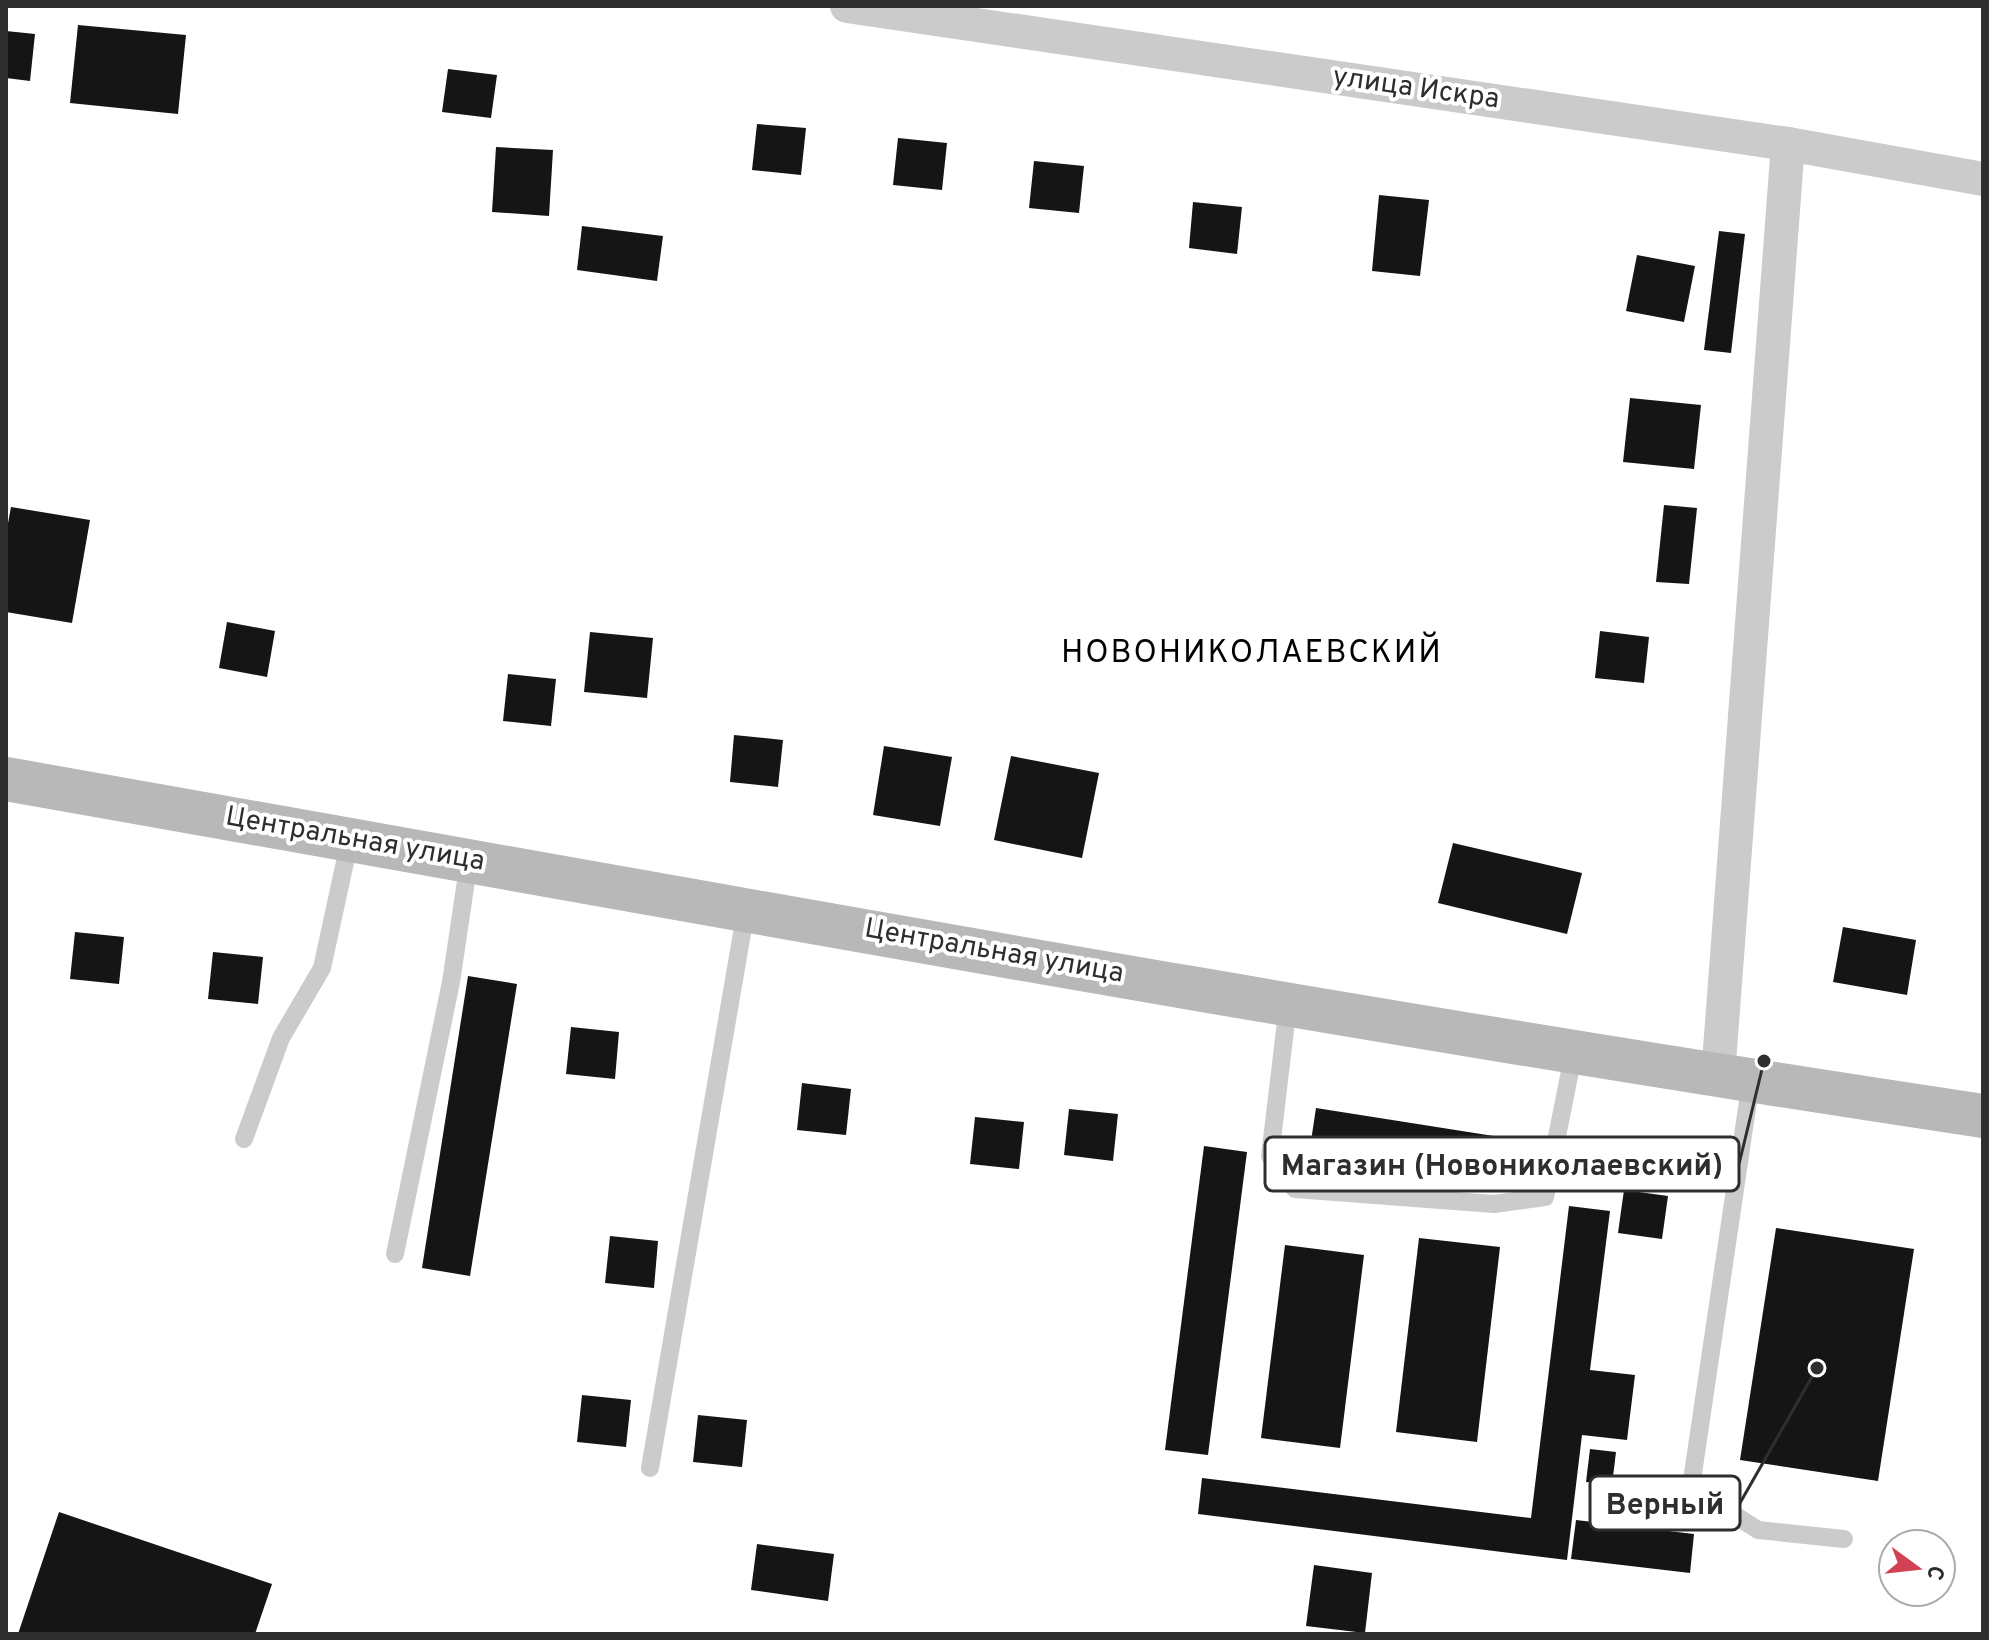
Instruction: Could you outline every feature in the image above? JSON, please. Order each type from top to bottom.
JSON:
[{"type":"main road","name":"Центральная улица","points":[[6,779],[1288,1003],[1734,1079],[1983,1116]]},
{"type":"street","name":"улица Искра","points":[[847,6],[1788,144],[1983,179]]},
{"type":"street","points":[[1734,1079],[1788,144]]},
{"type":"lane","points":[[244,1139],[281,1038],[322,968],[350,839]]},
{"type":"lane","points":[[395,1254],[451,982],[469,861]]},
{"type":"lane","points":[[650,1468],[746,910]]},
{"type":"lane","points":[[1288,1003],[1270,1156],[1295,1189],[1494,1204],[1545,1197],[1574,1051]]},
{"type":"lane","points":[[1734,1079],[1691,1487],[1758,1530],[1844,1539]]},
{"type":"building","points":[[78,25],[186,35],[178,114],[70,103]]},
{"type":"building","points":[[6,31],[35,34],[30,81],[6,78]]},
{"type":"building","points":[[448,69],[497,75],[491,118],[442,112]]},
{"type":"building","points":[[757,124],[806,128],[801,175],[752,170]]},
{"type":"building","points":[[898,138],[947,143],[942,190],[893,185]]},
{"type":"building","points":[[496,147],[553,150],[549,216],[492,212]]},
{"type":"building","points":[[1034,161],[1084,166],[1079,213],[1029,208]]},
{"type":"building","points":[[1379,195],[1429,200],[1420,276],[1372,271]]},
{"type":"building","points":[[1193,202],[1242,207],[1237,254],[1189,248]]},
{"type":"building","points":[[582,226],[663,236],[657,281],[577,270]]},
{"type":"building","points":[[1719,231],[1745,234],[1731,353],[1704,350]]},
{"type":"building","points":[[1637,255],[1695,266],[1684,322],[1626,311]]},
{"type":"building","points":[[1630,398],[1701,405],[1694,469],[1623,462]]},
{"type":"building","points":[[1664,505],[1697,508],[1689,584],[1656,582]]},
{"type":"building","points":[[11,507],[90,520],[72,623],[6,612],[6,534]]},
{"type":"building","points":[[227,622],[275,631],[267,677],[219,668]]},
{"type":"building","points":[[1600,631],[1649,637],[1644,683],[1595,678]]},
{"type":"building","points":[[590,632],[653,638],[647,698],[584,692]]},
{"type":"building","points":[[508,674],[556,679],[551,726],[503,721]]},
{"type":"building","points":[[734,735],[783,740],[778,787],[730,782]]},
{"type":"building","points":[[884,746],[952,757],[940,826],[873,815]]},
{"type":"building","points":[[1011,756],[1099,773],[1082,858],[994,840]]},
{"type":"building","points":[[1453,843],[1582,873],[1567,934],[1438,903]]},
{"type":"building","points":[[1843,927],[1916,940],[1907,995],[1833,982]]},
{"type":"building","points":[[75,932],[124,937],[119,984],[70,979]]},
{"type":"building","points":[[213,952],[263,957],[258,1004],[208,999]]},
{"type":"building","points":[[468,976],[517,984],[470,1276],[422,1268]]},
{"type":"building","points":[[571,1027],[619,1032],[615,1079],[566,1074]]},
{"type":"building","points":[[802,1083],[851,1089],[846,1135],[797,1130]]},
{"type":"building","points":[[1316,1108],[1519,1140],[1514,1169],[1364,1146],[1361,1169],[1308,1161]]},
{"type":"building","points":[[1069,1109],[1118,1114],[1113,1161],[1064,1155]]},
{"type":"building","points":[[975,1117],[1024,1122],[1019,1169],[970,1164]]},
{"type":"building","points":[[1204,1146],[1247,1152],[1208,1455],[1165,1450]]},
{"type":"building","points":[[1624,1190],[1668,1196],[1662,1239],[1618,1233]]},
{"type":"building","points":[[1569,1206],[1610,1211],[1590,1370],[1635,1375],[1627,1440],[1582,1435],[1567,1560],[1198,1514],[1202,1478],[1531,1518]]},
{"type":"building","points":[[1776,1228],[1914,1249],[1878,1481],[1740,1460]]},
{"type":"building","points":[[610,1236],[658,1241],[654,1288],[605,1283]]},
{"type":"building","points":[[1419,1238],[1500,1247],[1477,1442],[1396,1432]]},
{"type":"building","points":[[1285,1245],[1364,1255],[1340,1448],[1261,1438]]},
{"type":"building","points":[[582,1395],[631,1400],[626,1447],[577,1442]]},
{"type":"building","points":[[698,1415],[747,1420],[742,1467],[693,1462]]},
{"type":"building","points":[[1590,1449],[1616,1452],[1612,1485],[1586,1482]]},
{"type":"building","points":[[59,1512],[272,1584],[255,1634],[18,1634]]},
{"type":"building","points":[[1576,1520],[1694,1534],[1690,1573],[1571,1559]]},
{"type":"building","points":[[757,1544],[834,1554],[828,1601],[751,1590]]},
{"type":"building","points":[[1314,1565],[1372,1573],[1365,1633],[1306,1626]]},
{"type":"place","name":"Магазин (Новониколаевский)","points":[[1764,1061]]},
{"type":"place","name":"Верный","points":[[1817,1368]]},
{"type":"district","name":"НОВОНИКОЛАЕВСКИЙ","points":[[1252,654]]}]
